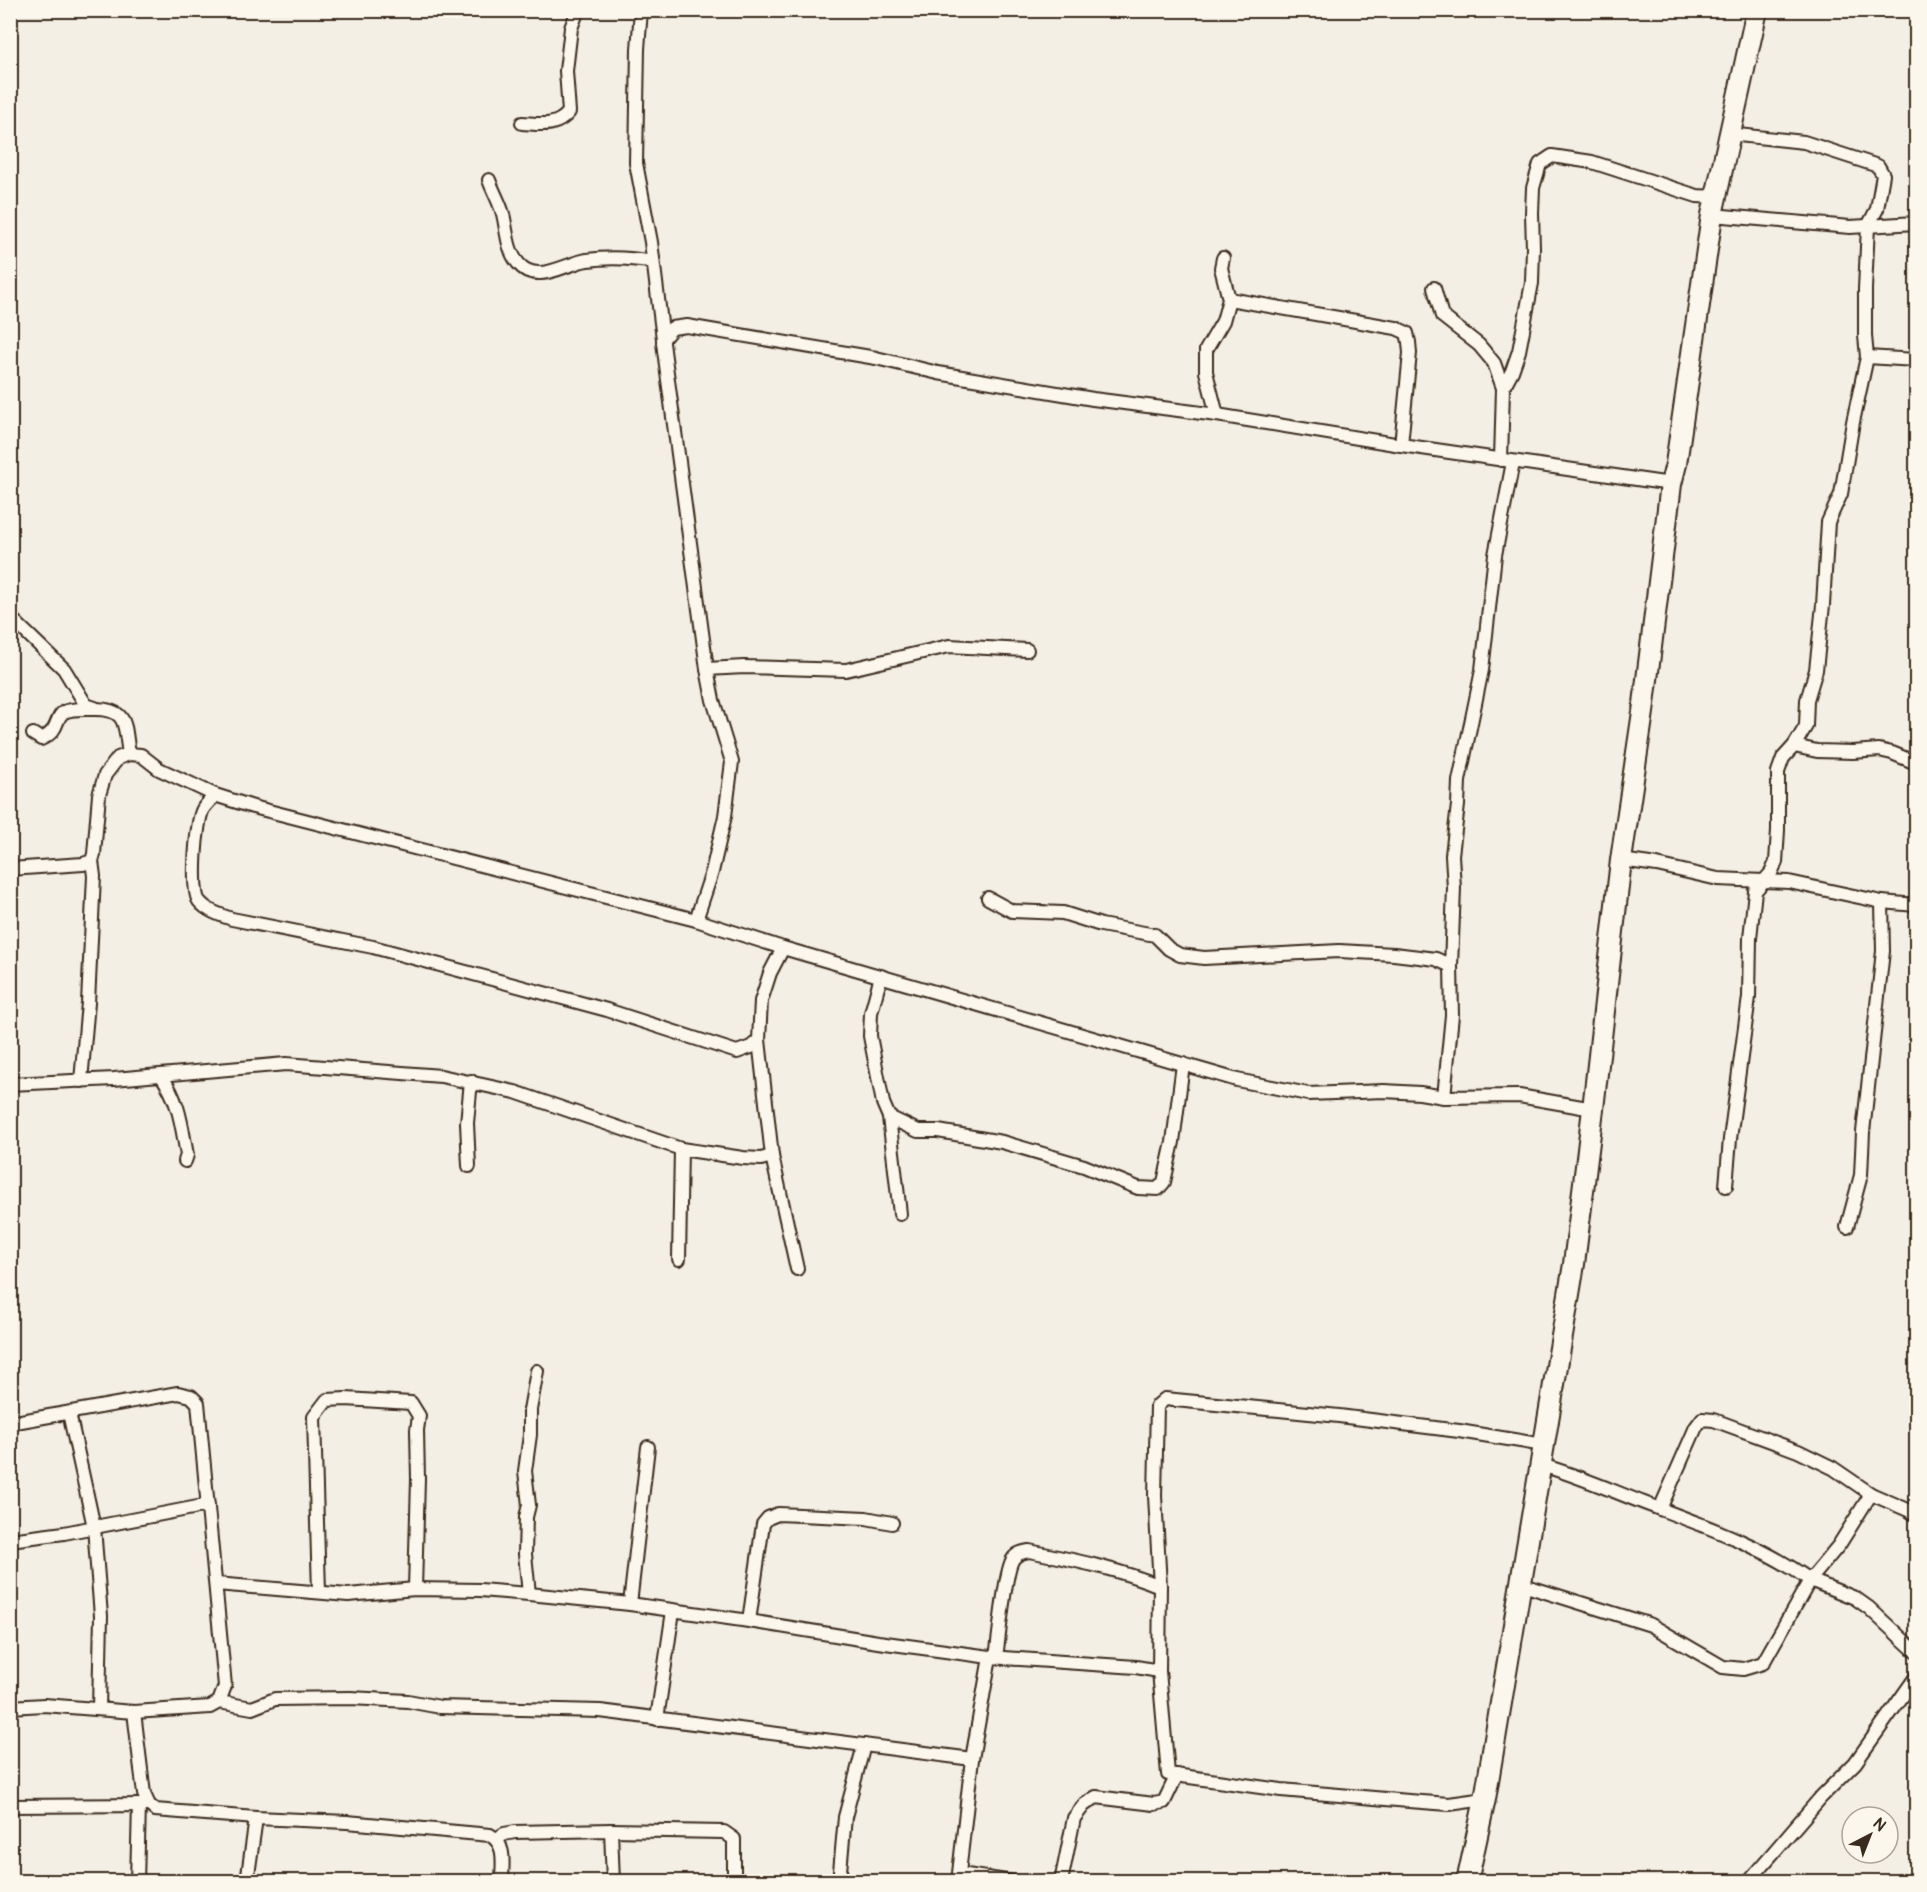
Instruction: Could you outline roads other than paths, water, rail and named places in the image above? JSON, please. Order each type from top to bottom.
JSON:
[{"type":"main road","points":[[1467,1881],[1485,1799],[1574,1264],[1621,860],[1643,712],[1671,484],[1676,464],[1714,206],[1757,10]]},
{"type":"street","points":[[522,123],[548,124],[562,120],[569,112],[566,72],[573,17],[578,10]]},
{"type":"street","points":[[642,10],[638,49],[636,163],[653,262],[707,669],[713,700],[732,762],[712,872],[696,920]]},
{"type":"street","points":[[1726,1186],[1732,1116],[1749,997],[1750,938],[1755,891],[1765,881],[1776,862],[1778,772],[1783,758],[1794,746],[1806,726],[1807,699],[1816,670],[1828,522],[1841,494],[1867,357],[1864,289],[1868,226],[1877,209],[1883,175],[1878,166],[1804,142],[1729,134]]},
{"type":"street","points":[[1503,388],[1519,351],[1532,283],[1533,188],[1540,164],[1552,156],[1592,162],[1697,196],[1714,206],[1795,223],[1868,226],[1917,223]]},
{"type":"street","points":[[489,180],[502,212],[510,247],[518,264],[531,273],[556,271],[586,260],[613,258],[653,262]]},
{"type":"street","points":[[1217,415],[1206,372],[1206,350],[1223,321],[1230,299],[1221,268],[1223,258]]},
{"type":"street","points":[[1434,288],[1442,316],[1479,345],[1494,363],[1503,388],[1507,461],[1479,690],[1459,781],[1452,855],[1454,888],[1452,1015],[1444,1097]]},
{"type":"street","points":[[1230,299],[1396,328],[1407,333],[1410,353],[1401,445]]},
{"type":"street","points":[[663,339],[672,328],[687,326],[876,358],[939,373],[1093,399],[1217,415],[1401,445],[1671,484]]},
{"type":"street","points":[[1867,357],[1917,360]]},
{"type":"street","points":[[10,617],[63,669],[86,705],[96,709]]},
{"type":"street","points":[[707,669],[744,667],[846,669],[950,645],[1027,650]]},
{"type":"street","points":[[33,734],[41,739],[48,736],[56,729],[58,718],[64,712],[75,709],[103,708],[121,714],[129,754]]},
{"type":"street","points":[[1794,746],[1817,751],[1879,750],[1917,763]]},
{"type":"street","points":[[81,1081],[88,1003],[94,876],[92,861],[99,795],[105,775],[118,758],[129,754],[141,755],[159,769],[215,795],[282,815],[696,920],[783,948],[1265,1086],[1308,1094],[1384,1091],[1444,1097],[1519,1096],[1593,1109]]},
{"type":"street","points":[[215,795],[203,809],[198,824],[195,894],[200,902],[212,912],[232,919],[373,947],[607,1010],[737,1052],[751,1047],[759,1040]]},
{"type":"street","points":[[1621,860],[1657,865],[1718,879],[1809,885],[1882,902],[1917,905]]},
{"type":"street","points":[[10,869],[83,864],[92,861]]},
{"type":"street","points":[[988,898],[1012,911],[1063,913],[1101,925],[1155,935],[1169,949],[1180,955],[1204,958],[1339,951],[1436,959],[1451,966]]},
{"type":"street","points":[[1847,1227],[1862,1175],[1863,1132],[1883,951],[1882,902]]},
{"type":"street","points":[[783,948],[770,973],[760,1001],[759,1040],[772,1156],[796,1269]]},
{"type":"street","points":[[881,976],[871,1013],[870,1036],[883,1103],[889,1117],[900,1214]]},
{"type":"street","points":[[10,1084],[81,1081],[286,1064],[441,1076],[515,1092],[681,1149],[743,1158],[761,1159],[772,1156]]},
{"type":"street","points":[[889,1117],[918,1131],[938,1131],[991,1140],[1084,1166],[1138,1188],[1158,1190],[1164,1182],[1173,1142],[1183,1064]]},
{"type":"street","points":[[161,1075],[173,1093],[177,1104],[187,1155],[185,1161]]},
{"type":"street","points":[[468,1166],[467,1122],[471,1081]]},
{"type":"street","points":[[679,1259],[681,1149]]},
{"type":"street","points":[[529,1594],[525,1554],[526,1517],[529,1505],[525,1472],[530,1435],[530,1410],[537,1371]]},
{"type":"street","points":[[10,1423],[178,1393],[191,1396],[198,1403],[225,1686],[219,1702]]},
{"type":"street","points":[[320,1592],[314,1417],[327,1400],[346,1399],[411,1403],[417,1410],[419,1416],[415,1589]]},
{"type":"street","points":[[1485,1799],[1449,1804],[1281,1790],[1168,1774],[1159,1671],[1160,1586],[1155,1496],[1157,1406],[1165,1400],[1339,1416],[1459,1431],[1544,1445]]},
{"type":"street","points":[[69,1413],[94,1527],[101,1616],[99,1709]]},
{"type":"street","points":[[1660,1509],[1696,1427],[1702,1419],[1724,1423],[1798,1451],[1833,1468],[1871,1494],[1914,1508]]},
{"type":"street","points":[[630,1604],[648,1448]]},
{"type":"street","points":[[1541,1465],[1576,1475],[1731,1535],[1810,1580],[1855,1598],[1917,1652]]},
{"type":"street","points":[[1520,1584],[1650,1625],[1723,1667],[1743,1669],[1763,1663],[1810,1580],[1839,1545],[1871,1494]]},
{"type":"street","points":[[10,1540],[94,1527],[208,1505]]},
{"type":"street","points":[[749,1621],[763,1524],[768,1518],[778,1514],[866,1518],[892,1523]]},
{"type":"street","points":[[1013,1881],[959,1878],[972,1759],[1012,1560],[1020,1553],[1029,1551],[1092,1564],[1135,1576],[1160,1586]]},
{"type":"street","points":[[216,1584],[348,1594],[415,1589],[480,1590],[529,1594],[630,1604],[993,1657],[1136,1667],[1159,1671]]},
{"type":"street","points":[[657,1719],[673,1611]]},
{"type":"street","points":[[1748,1881],[1822,1796],[1855,1763],[1917,1677]]},
{"type":"street","points":[[10,1707],[44,1705],[134,1712],[210,1707],[219,1702],[252,1708],[275,1699],[350,1698],[408,1701],[440,1707],[600,1711],[972,1759]]},
{"type":"street","points":[[134,1712],[144,1794],[137,1881]]},
{"type":"street","points":[[839,1881],[845,1817],[864,1745]]},
{"type":"street","points":[[1061,1881],[1074,1818],[1084,1804],[1096,1797],[1154,1804],[1164,1802],[1177,1776]]},
{"type":"street","points":[[10,1806],[144,1805],[164,1812],[347,1822],[490,1835],[498,1839],[501,1845],[502,1881]]},
{"type":"street","points":[[247,1881],[255,1818]]},
{"type":"street","points":[[498,1839],[504,1834],[515,1832],[611,1830],[724,1832],[735,1839],[734,1881]]},
{"type":"street","points":[[611,1830],[613,1881]]}]
